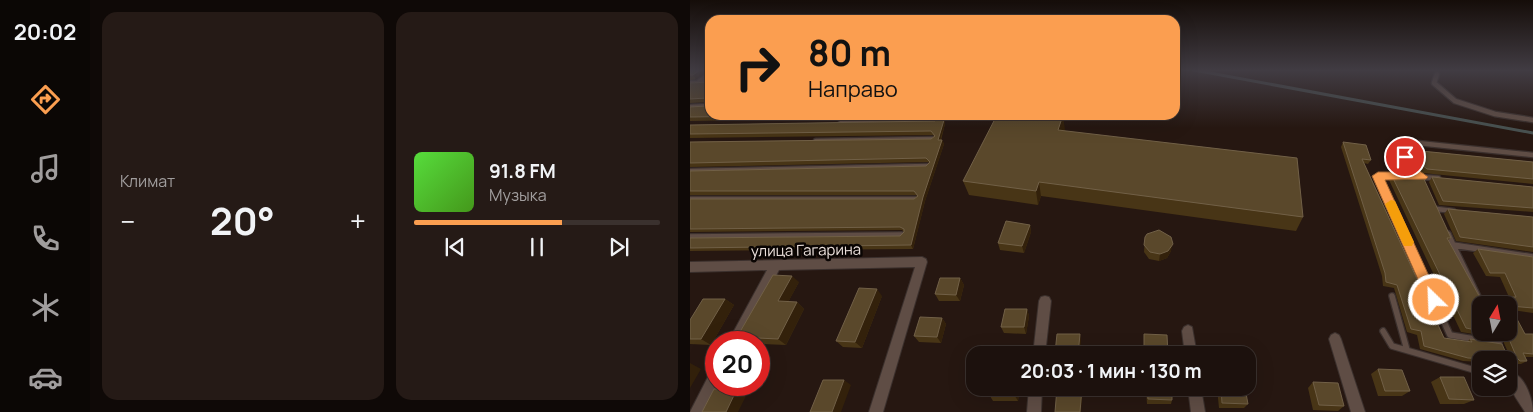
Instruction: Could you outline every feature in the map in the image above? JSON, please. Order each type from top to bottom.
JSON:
[{"type":"street","name":"улица Гагарина","points":[[690,267],[922,262],[876,412]]},
{"type":"street","points":[[740,331],[776,265]]},
{"type":"street","points":[[1040,346],[1045,301]]},
{"type":"street","points":[[1188,331],[1190,346]]},
{"type":"street","points":[[1335,339],[1358,412]]},
{"type":"street","points":[[1517,388],[1532,412]]},
{"type":"street","points":[[697,412],[705,396]]},
{"type":"street","points":[[1034,412],[1035,396]]},
{"type":"street","points":[[1196,396],[1198,412]]},
{"type":"lane","points":[[1442,89],[1455,101],[1495,114],[1533,120]]},
{"type":"lane","points":[[690,107],[705,106]]},
{"type":"lane","points":[[837,123],[936,121]]},
{"type":"lane","points":[[807,141],[933,139]]},
{"type":"lane","points":[[1426,185],[1422,177],[1409,168],[1402,147],[1408,142],[1533,155]]},
{"type":"lane","points":[[690,170],[928,166]]},
{"type":"lane","points":[[1404,176],[1378,176],[1450,335],[1499,343],[1503,351]]},
{"type":"lane","points":[[1413,176],[1441,179]]},
{"type":"lane","points":[[690,199],[916,199]]},
{"type":"lane","points":[[1433,201],[1441,218]]},
{"type":"lane","points":[[1437,209],[1456,211]]},
{"type":"lane","points":[[1445,227],[1478,296]]},
{"type":"lane","points":[[690,237],[902,235]]},
{"type":"lane","points":[[1453,245],[1533,257]]},
{"type":"lane","points":[[1392,296],[1407,350]]},
{"type":"lane","points":[[1383,331],[1392,346],[1472,369]]},
{"type":"building","points":[[690,89],[705,89],[705,98],[690,99]]},
{"type":"building","points":[[705,106],[705,117],[690,117],[690,107]]},
{"type":"building","points":[[944,120],[938,140],[942,140],[923,197],[911,245],[690,248],[690,238],[900,236],[904,229],[900,227],[690,229],[690,199],[914,199],[918,196],[914,191],[690,191],[690,171],[926,166],[930,162],[926,158],[690,163],[690,142],[931,139],[935,136],[931,131],[690,134],[690,125]]},
{"type":"building","points":[[994,120],[1061,120],[1058,130],[1297,158],[1303,217],[1039,182],[1036,191],[963,181]]},
{"type":"building","points":[[1343,142],[1366,145],[1371,160],[1362,159],[1444,338],[1472,342],[1470,339],[1472,341],[1502,344],[1505,351],[1472,351],[1472,358],[1468,358],[1424,346],[1421,331],[1411,329],[1397,285],[1386,282],[1385,273]]},
{"type":"building","points":[[1421,151],[1533,162],[1533,179],[1427,169],[1422,165]]},
{"type":"building","points":[[1392,176],[1423,177],[1451,238],[1447,238],[1479,296],[1472,296],[1472,329],[1466,328]]},
{"type":"building","points":[[1432,177],[1533,187],[1533,208],[1443,201]]},
{"type":"building","points":[[1448,209],[1533,217],[1533,247],[1460,237]]},
{"type":"building","points":[[1006,221],[1030,225],[1022,246],[998,243]]},
{"type":"building","points":[[1159,230],[1171,237],[1173,244],[1168,251],[1160,254],[1150,252],[1144,245],[1147,234]]},
{"type":"building","points":[[1478,249],[1533,257],[1533,308],[1518,307],[1518,296],[1516,296],[1505,273],[1490,273]]},
{"type":"building","points":[[773,275],[792,276],[778,301],[797,302],[778,339],[770,339],[770,331],[740,331]]},
{"type":"building","points":[[940,278],[960,278],[956,295],[935,294]]},
{"type":"building","points":[[859,288],[877,289],[855,342],[836,341]]},
{"type":"building","points":[[703,299],[725,299],[701,339],[690,339],[690,320]]},
{"type":"building","points":[[1005,309],[1027,309],[1024,327],[1001,327]]},
{"type":"building","points":[[920,317],[942,318],[937,337],[914,336]]},
{"type":"building","points":[[1518,321],[1525,334],[1533,334],[1533,354],[1523,353],[1527,361],[1520,361],[1517,358],[1517,351],[1514,351],[1510,341],[1518,341]]},
{"type":"building","points":[[1057,334],[1080,334],[1079,346],[1056,346]]},
{"type":"building","points":[[1144,334],[1167,335],[1168,346],[1144,346]]},
{"type":"building","points":[[1378,369],[1402,370],[1410,391],[1385,391]]},
{"type":"building","points":[[1440,377],[1464,377],[1474,400],[1449,399]]},
{"type":"building","points":[[823,380],[844,380],[832,412],[810,412]]},
{"type":"building","points":[[1313,382],[1338,383],[1344,406],[1319,405]]},
{"type":"building","points":[[710,396],[734,396],[726,412],[702,412]]},
{"type":"building","points":[[1056,396],[1081,396],[1080,412],[1055,412]]},
{"type":"building","points":[[1148,396],[1172,396],[1172,400],[1148,399]]},
{"type":"building","points":[[1222,396],[1246,396],[1248,404],[1222,403]]},
{"type":"waterway","points":[[1297,89],[1533,133]]},
{"type":"slow traffic","points":[[1391,204],[1408,242]]},
{"type":"route","points":[[1405,157],[1409,168],[1422,177],[1378,176],[1434,300]]}]
